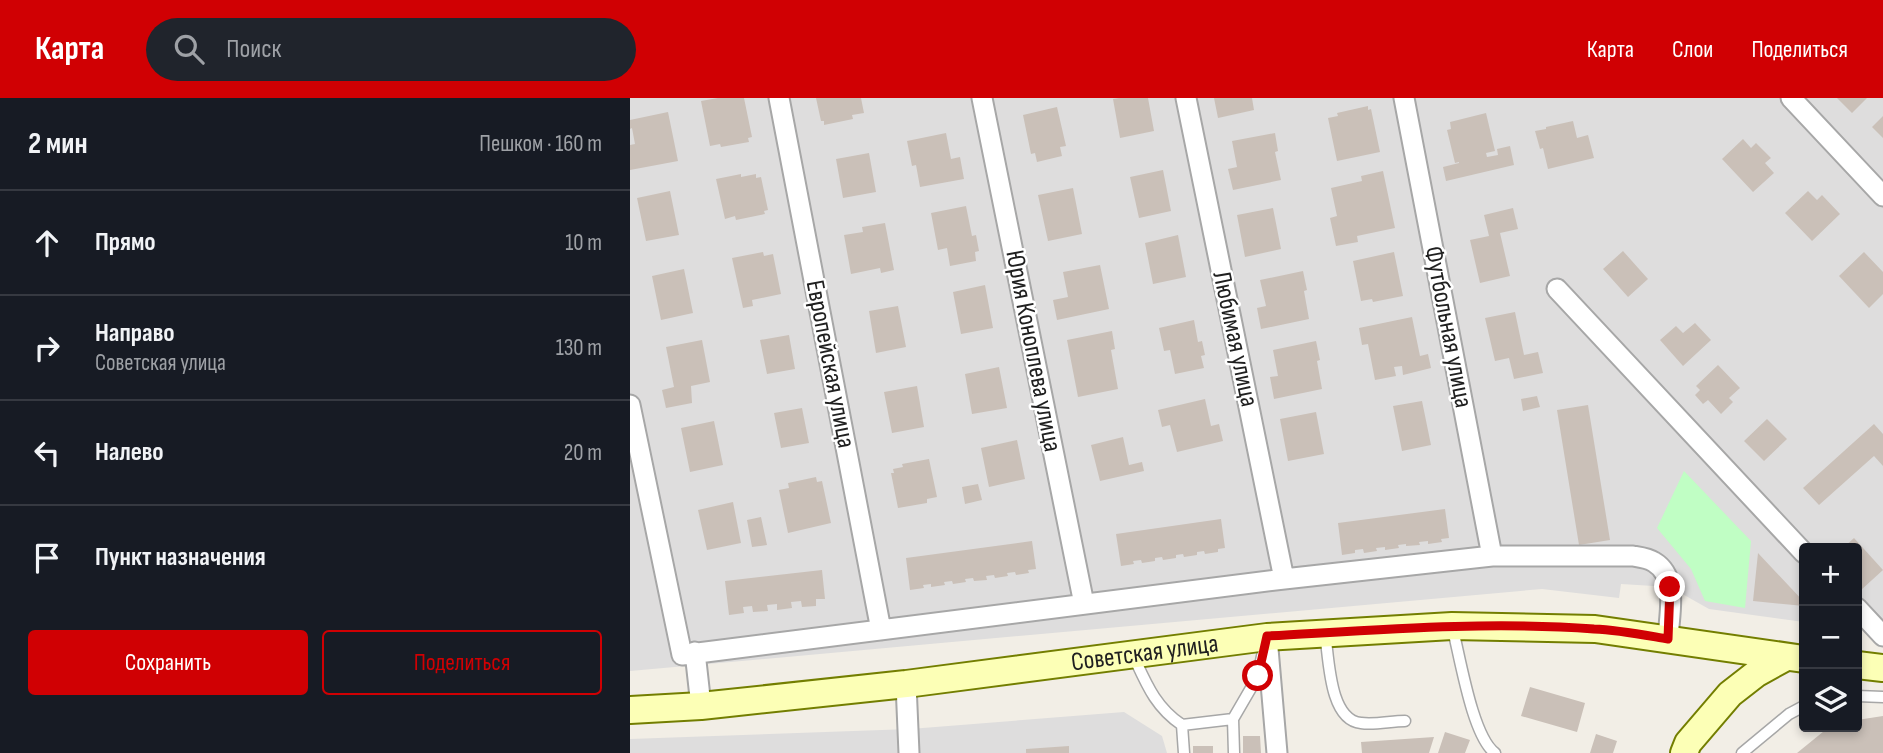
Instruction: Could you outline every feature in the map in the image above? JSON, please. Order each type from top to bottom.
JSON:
[{"type":"main road","name":"Советская улица","points":[[630,710],[701,706],[906,684],[1267,636],[1452,626],[1595,629],[1795,658]]},
{"type":"main road","points":[[1684,753],[1688,743],[1730,694],[1757,673],[1795,658]]},
{"type":"main road","points":[[1862,666],[1883,668]]},
{"type":"street","name":"Европейская улица","points":[[779,98],[881,630]]},
{"type":"street","name":"Юрия Коноплева улица","points":[[982,98],[1084,604]]},
{"type":"street","name":"Любимая улица","points":[[1186,98],[1284,579]]},
{"type":"street","name":"Футбольная улица","points":[[1404,98],[1492,556]]},
{"type":"street","points":[[1791,98],[1883,196]]},
{"type":"street","points":[[1557,289],[1799,547]]},
{"type":"street","points":[[630,405],[701,706]]},
{"type":"street","points":[[689,653],[1284,579],[1492,556],[1633,556],[1653,561],[1666,573],[1670,587],[1668,639]]},
{"type":"street","points":[[1862,613],[1883,636]]},
{"type":"street","points":[[1267,636],[1277,753]]},
{"type":"street","points":[[906,684],[909,753]]},
{"type":"lane","points":[[1452,626],[1477,728],[1495,753]]},
{"type":"lane","points":[[1325,633],[1335,698],[1341,711],[1350,720],[1360,723],[1405,720]]},
{"type":"lane","points":[[1234,753],[1233,719],[1258,676],[1267,636]]},
{"type":"lane","points":[[1132,655],[1154,699],[1168,716],[1182,725],[1233,719]]},
{"type":"lane","points":[[1862,696],[1883,697]]},
{"type":"lane","points":[[1742,753],[1799,709]]},
{"type":"lane","points":[[1182,725],[1184,753]]},
{"type":"shaded area","points":[[630,98],[1883,98],[1883,619],[1862,616],[1862,543],[1799,543],[1799,621],[1709,609],[1670,587],[1621,584],[1619,598],[1542,589],[630,671]]},
{"type":"shaded area","points":[[1124,712],[1162,736],[1167,753],[630,753],[630,739],[910,729]]},
{"type":"green space","points":[[1684,471],[1751,541],[1745,608],[1705,601],[1691,569],[1657,528]]},
{"type":"building","points":[[744,98],[752,137],[748,138],[749,142],[721,147],[720,144],[710,146],[701,101]]},
{"type":"building","points":[[816,98],[861,98],[864,113],[852,115],[853,119],[824,125]]},
{"type":"building","points":[[1148,98],[1154,131],[1120,138],[1113,99]]},
{"type":"building","points":[[1214,98],[1252,98],[1254,110],[1218,118]]},
{"type":"building","points":[[1837,98],[1867,98],[1852,113]]},
{"type":"building","points":[[1368,106],[1368,110],[1371,109],[1380,152],[1337,161],[1328,118],[1338,116],[1337,113]]},
{"type":"building","points":[[1057,107],[1066,146],[1060,147],[1062,156],[1037,162],[1035,153],[1031,154],[1023,115]]},
{"type":"building","points":[[668,112],[678,161],[630,170],[630,145],[635,144],[630,120]]},
{"type":"building","points":[[1486,113],[1495,151],[1486,153],[1487,157],[1498,155],[1497,149],[1510,146],[1514,165],[1446,181],[1443,167],[1459,163],[1455,163],[1447,130],[1451,129],[1450,122]]},
{"type":"building","points":[[1883,116],[1883,138],[1872,127]]},
{"type":"building","points":[[1573,121],[1577,138],[1588,135],[1594,158],[1548,169],[1535,131]]},
{"type":"building","points":[[946,133],[951,159],[960,157],[964,179],[920,187],[916,165],[912,166],[907,141]]},
{"type":"building","points":[[1275,133],[1278,151],[1275,152],[1281,180],[1233,190],[1228,169],[1237,167],[1232,141]]},
{"type":"building","points":[[1743,139],[1751,148],[1756,143],[1771,158],[1765,163],[1774,173],[1753,192],[1722,159]]},
{"type":"building","points":[[869,153],[876,192],[843,198],[836,159]]},
{"type":"building","points":[[1163,170],[1171,211],[1139,218],[1130,177]]},
{"type":"building","points":[[1383,171],[1395,228],[1357,236],[1358,242],[1336,246],[1330,218],[1337,216],[1331,188],[1362,181],[1361,176]]},
{"type":"building","points":[[741,174],[741,177],[756,174],[756,178],[761,177],[768,210],[764,211],[765,214],[736,220],[735,216],[725,219],[716,179]]},
{"type":"building","points":[[1073,188],[1082,234],[1048,241],[1038,195]]},
{"type":"building","points":[[670,191],[679,235],[646,241],[637,198]]},
{"type":"building","points":[[1808,191],[1817,200],[1822,195],[1840,214],[1812,241],[1785,213]]},
{"type":"building","points":[[966,206],[972,236],[976,235],[979,251],[975,252],[976,261],[950,266],[947,248],[938,250],[931,213]]},
{"type":"building","points":[[1273,208],[1281,249],[1245,257],[1237,215]]},
{"type":"building","points":[[1513,208],[1518,229],[1500,233],[1510,276],[1480,283],[1470,240],[1489,236],[1484,215]]},
{"type":"building","points":[[885,223],[894,270],[881,273],[880,268],[851,274],[844,235],[863,232],[862,227]]},
{"type":"building","points":[[1178,235],[1186,277],[1153,284],[1145,243]]},
{"type":"building","points":[[1623,251],[1648,279],[1628,297],[1603,269]]},
{"type":"building","points":[[763,252],[764,256],[773,254],[781,294],[752,300],[753,306],[743,308],[732,258]]},
{"type":"building","points":[[1394,252],[1403,296],[1373,302],[1372,299],[1361,301],[1353,261]]},
{"type":"building","points":[[1864,252],[1883,272],[1883,294],[1869,308],[1839,276]]},
{"type":"building","points":[[1100,265],[1109,309],[1057,320],[1053,300],[1068,297],[1063,272]]},
{"type":"building","points":[[684,269],[693,313],[661,320],[652,276]]},
{"type":"building","points":[[1303,271],[1309,319],[1261,329],[1257,308],[1266,306],[1260,280]]},
{"type":"building","points":[[985,285],[993,328],[961,334],[953,292]]},
{"type":"building","points":[[898,306],[906,347],[876,353],[869,311]]},
{"type":"building","points":[[1515,312],[1524,355],[1538,352],[1543,373],[1514,379],[1509,358],[1495,361],[1485,318]]},
{"type":"building","points":[[1412,317],[1420,356],[1428,354],[1431,368],[1403,375],[1402,366],[1394,367],[1396,376],[1375,380],[1368,344],[1362,345],[1359,328]]},
{"type":"building","points":[[1194,320],[1198,342],[1202,341],[1205,355],[1201,356],[1204,368],[1175,374],[1170,350],[1164,351],[1159,328]]},
{"type":"building","points":[[1695,323],[1711,340],[1683,366],[1660,340],[1676,326],[1683,333]]},
{"type":"building","points":[[1112,331],[1115,349],[1111,350],[1118,389],[1078,397],[1067,340]]},
{"type":"building","points":[[789,335],[795,369],[767,374],[760,340]]},
{"type":"building","points":[[702,340],[710,382],[691,386],[692,403],[666,408],[662,390],[674,387],[666,347]]},
{"type":"building","points":[[1316,341],[1322,389],[1274,399],[1270,377],[1278,376],[1273,350]]},
{"type":"building","points":[[1718,365],[1740,388],[1729,398],[1733,402],[1721,414],[1708,400],[1703,404],[1695,395],[1700,390],[1696,386]]},
{"type":"building","points":[[999,367],[1007,408],[972,414],[965,374]]},
{"type":"building","points":[[917,386],[924,427],[892,433],[884,392]]},
{"type":"building","points":[[1537,396],[1540,407],[1523,411],[1521,399]]},
{"type":"building","points":[[1205,399],[1211,426],[1219,424],[1223,441],[1177,452],[1170,425],[1162,427],[1158,410]]},
{"type":"building","points":[[1422,401],[1431,445],[1402,451],[1393,406]]},
{"type":"building","points":[[1588,405],[1610,540],[1579,545],[1557,410]]},
{"type":"building","points":[[802,408],[809,443],[781,448],[774,413]]},
{"type":"building","points":[[1316,412],[1324,454],[1288,461],[1280,419]]},
{"type":"building","points":[[1767,419],[1787,439],[1764,461],[1744,441]]},
{"type":"building","points":[[714,421],[723,465],[690,472],[681,428]]},
{"type":"building","points":[[1874,424],[1883,434],[1883,466],[1874,456],[1819,505],[1803,488]]},
{"type":"building","points":[[1123,437],[1129,465],[1142,462],[1144,471],[1100,481],[1091,445]]},
{"type":"building","points":[[1017,440],[1025,479],[989,487],[981,448]]},
{"type":"building","points":[[929,459],[937,497],[927,499],[927,503],[898,508],[891,473],[894,473],[893,469],[903,467],[902,464]]},
{"type":"building","points":[[816,477],[817,482],[822,481],[831,523],[788,533],[779,490],[789,488],[788,483]]},
{"type":"building","points":[[978,484],[982,500],[965,504],[962,487]]},
{"type":"building","points":[[733,502],[741,543],[707,550],[698,510]]},
{"type":"building","points":[[1445,509],[1449,538],[1441,539],[1442,542],[1419,542],[1420,545],[1398,545],[1399,548],[1385,550],[1385,547],[1376,548],[1377,551],[1364,553],[1363,549],[1355,550],[1355,553],[1342,555],[1338,523]]},
{"type":"building","points":[[761,517],[767,545],[752,547],[747,520]]},
{"type":"building","points":[[1221,519],[1225,548],[1218,549],[1218,552],[1197,552],[1197,555],[1184,557],[1183,554],[1176,555],[1176,558],[1163,560],[1162,557],[1155,558],[1155,561],[1142,563],[1141,560],[1133,561],[1134,564],[1121,566],[1116,534]]},
{"type":"building","points":[[1032,541],[1036,569],[1028,570],[1029,573],[1007,573],[1008,576],[995,578],[994,575],[986,576],[987,580],[965,579],[966,582],[953,584],[952,581],[944,582],[945,585],[931,587],[931,584],[923,585],[924,588],[910,590],[906,558]]},
{"type":"building","points":[[1862,547],[1883,570],[1862,589]]},
{"type":"building","points":[[1758,553],[1799,597],[1799,606],[1753,601]]},
{"type":"building","points":[[822,570],[825,599],[816,599],[816,606],[802,607],[801,601],[791,602],[792,608],[777,610],[777,604],[767,605],[768,611],[753,612],[752,606],[743,607],[744,613],[729,615],[725,581]]},
{"type":"building","points":[[1530,687],[1585,703],[1577,732],[1521,716]]},
{"type":"building","points":[[1883,716],[1883,753],[1797,753],[1823,732],[1862,732],[1862,719]]},
{"type":"building","points":[[1445,732],[1470,740],[1465,753],[1438,753]]},
{"type":"building","points":[[1596,734],[1617,741],[1613,753],[1590,753]]},
{"type":"building","points":[[1243,736],[1260,736],[1261,753],[1243,753]]},
{"type":"building","points":[[1434,737],[1429,753],[1362,753],[1361,742]]},
{"type":"building","points":[[1069,746],[1069,753],[1026,753],[1026,749]]},
{"type":"building","points":[[1193,746],[1213,746],[1213,753],[1193,753]]},
{"type":"route","points":[[1258,676],[1267,636],[1452,626],[1523,626],[1595,629],[1668,639],[1670,587]]}]
